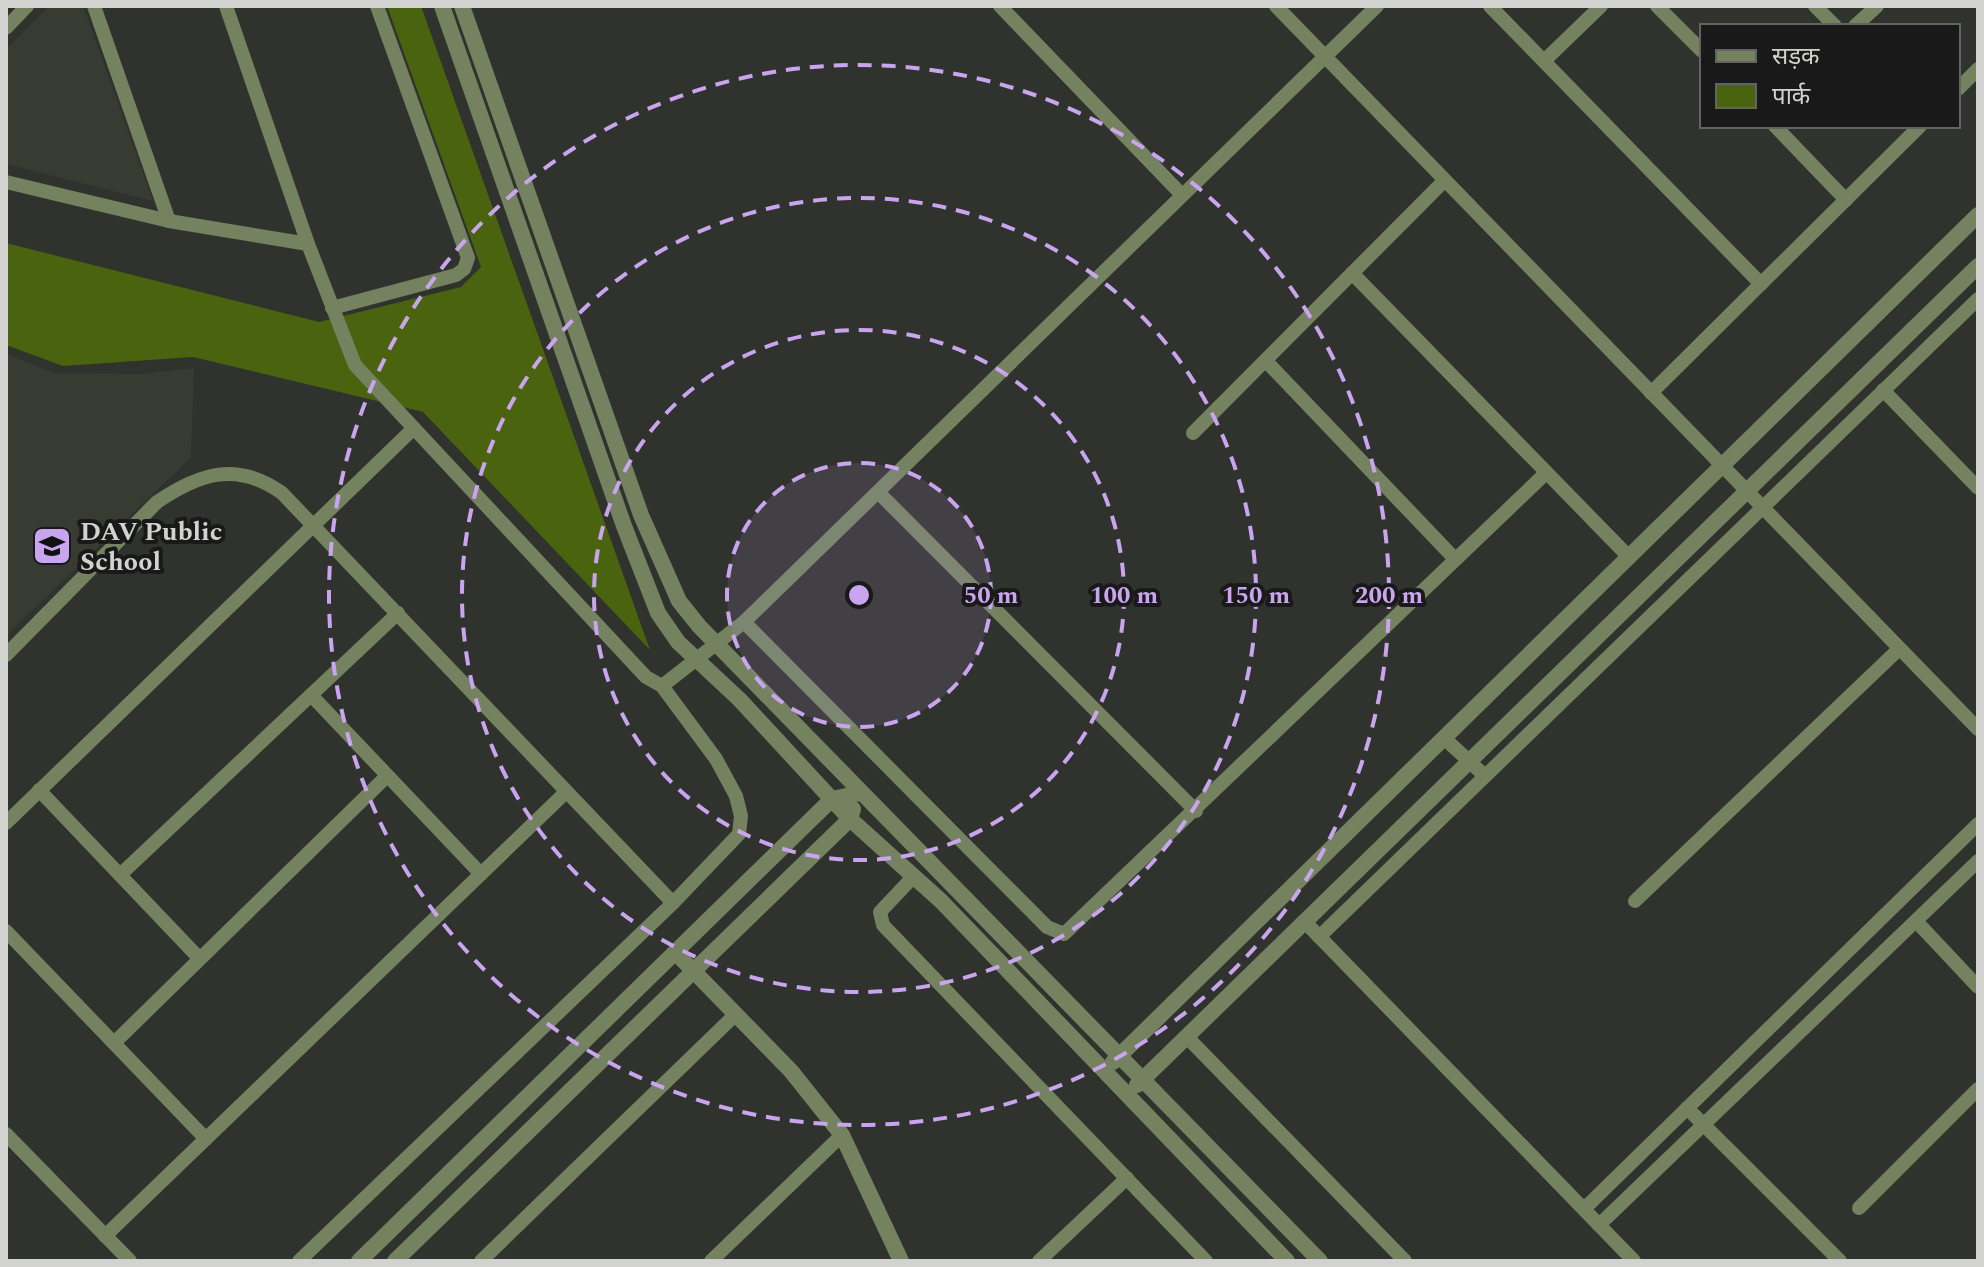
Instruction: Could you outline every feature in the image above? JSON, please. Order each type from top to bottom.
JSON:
[{"type":"street","points":[[6,28],[27,6]]},
{"type":"street","points":[[94,6],[169,221]]},
{"type":"street","points":[[226,6],[308,244],[355,365],[646,677],[662,686],[716,759],[736,796],[741,816],[739,834],[724,854],[299,1261]]},
{"type":"street","points":[[334,314],[456,275],[464,269],[468,258],[377,6]]},
{"type":"street","points":[[442,6],[658,613],[678,642],[740,700],[850,819],[914,876],[1287,1261]]},
{"type":"street","points":[[462,6],[646,527],[679,601],[860,793],[1320,1261]]},
{"type":"street","points":[[1000,6],[1182,195]]},
{"type":"street","points":[[1276,6],[1978,729]]},
{"type":"street","points":[[662,686],[744,622],[1377,6]]},
{"type":"street","points":[[1490,6],[1761,284]]},
{"type":"street","points":[[1544,61],[1601,6]]},
{"type":"street","points":[[1657,6],[1700,49]]},
{"type":"street","points":[[1815,6],[1833,24]]},
{"type":"street","points":[[1857,24],[1877,6]]},
{"type":"street","points":[[1960,87],[1978,69]]},
{"type":"street","points":[[1777,128],[1846,200]]},
{"type":"street","points":[[1651,393],[1918,128]]},
{"type":"street","points":[[1193,433],[1444,181]]},
{"type":"street","points":[[6,182],[169,221],[308,244]]},
{"type":"street","points":[[1103,1072],[1978,215]]},
{"type":"street","points":[[1126,1096],[1978,266]]},
{"type":"street","points":[[1352,273],[1629,557]]},
{"type":"street","points":[[1319,937],[1978,299]]},
{"type":"street","points":[[1266,361],[1455,559]]},
{"type":"street","points":[[1883,390],[1978,488]]},
{"type":"street","points":[[6,823],[414,428]]},
{"type":"street","points":[[6,655],[157,502],[181,485],[237,472],[261,478],[282,493],[673,903]]},
{"type":"street","points":[[744,622],[881,763],[1055,932],[1071,931],[1546,473]]},
{"type":"street","points":[[878,492],[1196,811]]},
{"type":"street","points":[[120,875],[398,613]]},
{"type":"street","points":[[1635,901],[1899,649]]},
{"type":"street","points":[[311,695],[481,874]]},
{"type":"street","points":[[1444,738],[1484,775]]},
{"type":"street","points":[[114,1043],[387,776]]},
{"type":"street","points":[[39,790],[199,958]]},
{"type":"street","points":[[105,1236],[566,792]]},
{"type":"street","points":[[359,1261],[832,799],[860,793]]},
{"type":"street","points":[[395,1261],[850,819],[860,793]]},
{"type":"street","points":[[1584,1209],[1978,824]]},
{"type":"street","points":[[1599,1225],[1978,861]]},
{"type":"street","points":[[914,876],[880,912],[883,925],[1206,1261]]},
{"type":"street","points":[[1916,921],[1978,987]]},
{"type":"street","points":[[1305,922],[1634,1261]]},
{"type":"street","points":[[6,931],[206,1139]]},
{"type":"street","points":[[675,952],[791,1071],[842,1135],[901,1261]]},
{"type":"street","points":[[481,1261],[736,1014]]},
{"type":"street","points":[[1187,1037],[1405,1261]]},
{"type":"street","points":[[1859,1208],[1978,1089]]},
{"type":"street","points":[[1687,1108],[1840,1261]]},
{"type":"street","points":[[6,1134],[130,1261]]},
{"type":"street","points":[[711,1261],[842,1135]]},
{"type":"street","points":[[1039,1261],[1127,1178]]},
{"type":"shaded area","points":[[49,6],[83,6],[153,201],[6,164],[6,49]]},
{"type":"shaded area","name":"DAV Public School","points":[[6,354],[55,373],[138,374],[194,368],[191,457],[6,636]]},
{"type":"green space","points":[[387,6],[421,6],[650,650],[423,412],[193,357],[63,366],[6,345],[6,243],[319,322],[461,287],[481,267]]},
{"type":"place","name":"DAV Public School","points":[[52,546]]}]
